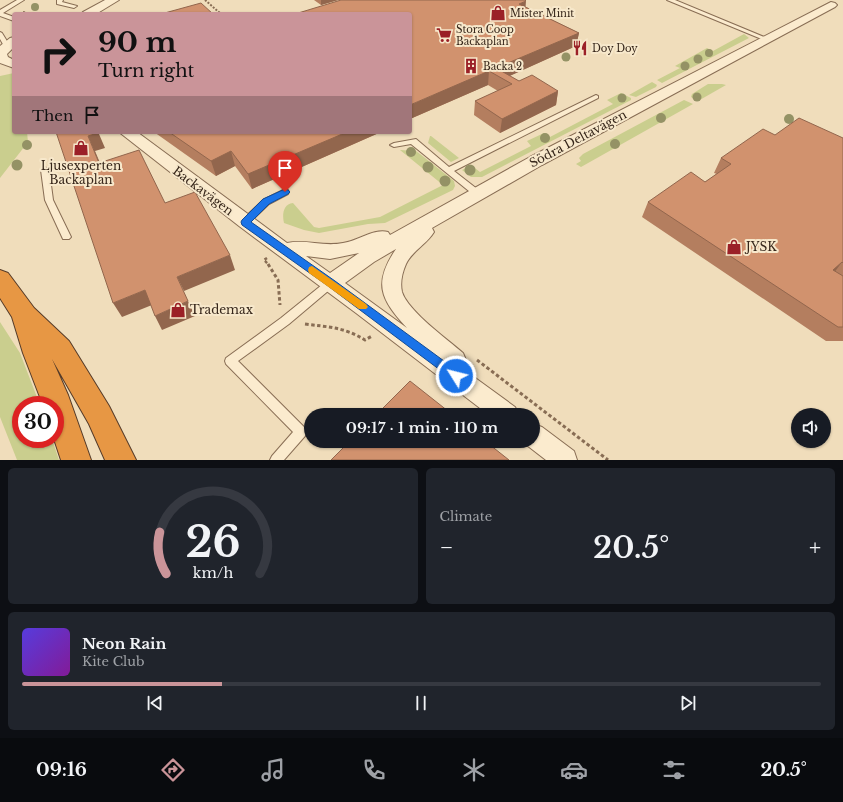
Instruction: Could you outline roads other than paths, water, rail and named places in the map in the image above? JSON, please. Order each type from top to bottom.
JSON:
[{"type":"highway","points":[[0,279],[24,314],[60,349],[99,415],[121,460]]},
{"type":"highway","points":[[24,314],[36,353],[54,395],[76,460]]},
{"type":"street","points":[[91,12],[112,0]]},
{"type":"street","points":[[98,12],[112,0]]},
{"type":"street","name":"Södra Deltavägen","points":[[331,283],[367,257],[536,161],[831,4]]},
{"type":"street","points":[[10,44],[0,54],[0,57],[7,63],[12,64]]},
{"type":"street","points":[[0,71],[12,66]]},
{"type":"street","name":"Backavägen","points":[[130,134],[245,222],[331,283],[498,408]]},
{"type":"street","points":[[283,250],[295,247],[324,252],[365,245],[433,211],[473,197]]},
{"type":"street","points":[[456,376],[455,360],[406,313],[396,299],[393,291],[392,275],[400,257],[410,245],[421,235],[473,197]]},
{"type":"street","points":[[540,440],[565,460]]},
{"type":"lane","points":[[0,13],[21,0]]},
{"type":"lane","points":[[60,0],[59,3],[74,6]]},
{"type":"lane","points":[[670,0],[766,39]]},
{"type":"lane","points":[[0,13],[12,18]]},
{"type":"lane","points":[[0,34],[10,44]]},
{"type":"lane","points":[[449,170],[596,97]]},
{"type":"lane","points":[[394,145],[413,141],[449,170],[473,197]]},
{"type":"lane","points":[[45,170],[49,200],[66,237]]},
{"type":"lane","points":[[245,222],[266,202],[285,192]]},
{"type":"lane","points":[[276,460],[301,432],[230,361],[285,321],[331,283]]},
{"type":"place","name":"Mister Minit","points":[[498,13]]},
{"type":"place","name":"Stora Coop Backaplan","points":[[444,35]]},
{"type":"place","name":"Doy Doy","points":[[580,48]]},
{"type":"place","name":"Backa 2","points":[[471,66]]},
{"type":"place","name":"Ljusexperten Backaplan","points":[[81,148]]},
{"type":"place","name":"JYSK","points":[[734,247]]},
{"type":"place","name":"Trademax","points":[[178,310]]}]
